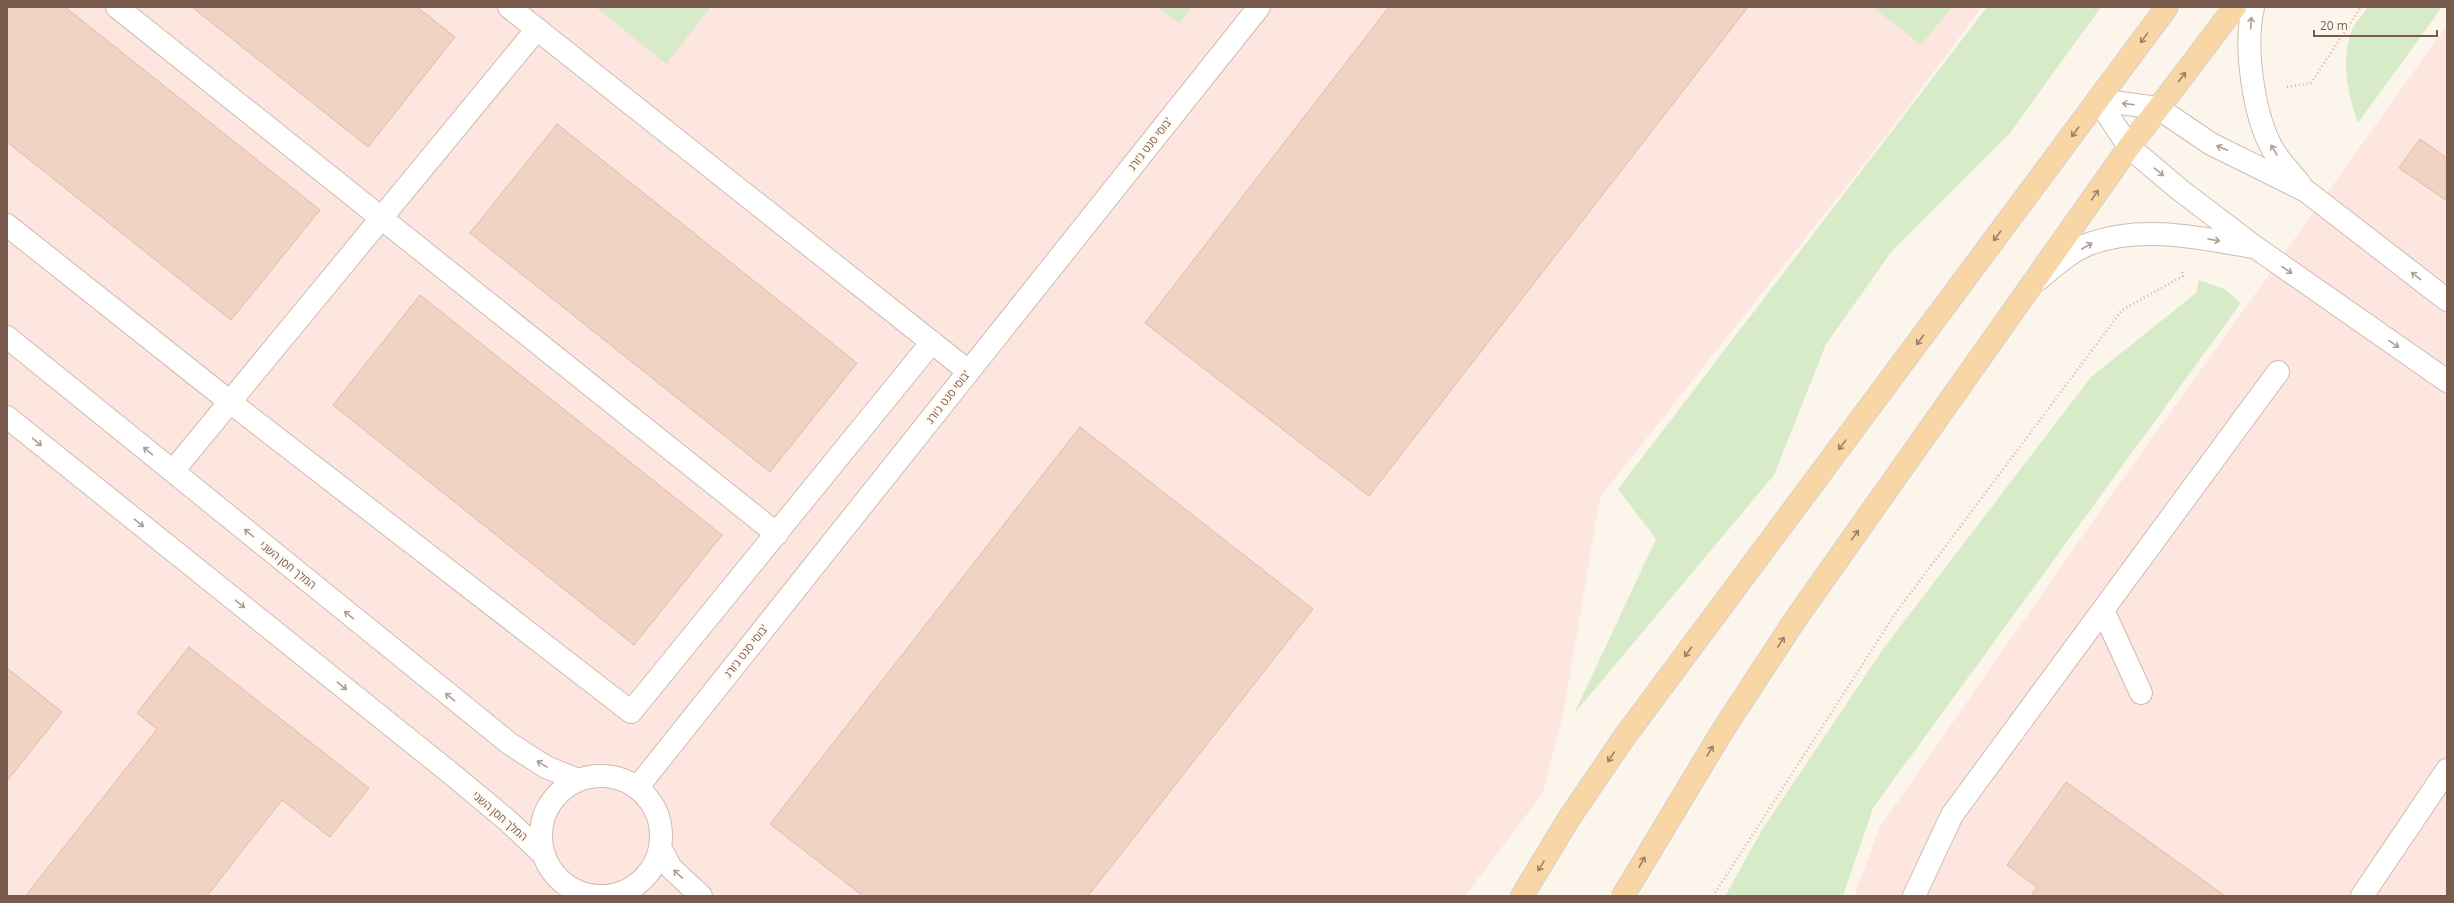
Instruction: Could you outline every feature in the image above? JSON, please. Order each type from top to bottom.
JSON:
[{"type":"main road","points":[[1522,896],[1568,820],[1623,738],[2167,7]]},
{"type":"main road","points":[[1623,896],[1723,730],[1797,617],[2129,147],[2235,7]]},
{"type":"street","points":[[117,7],[777,534]]},
{"type":"street","points":[[509,7],[968,371]]},
{"type":"street","name":"בוסי סנט ג'ורג'","points":[[637,788],[1259,7]]},
{"type":"street","points":[[2253,7],[2250,54],[2255,92],[2272,148],[2306,191]]},
{"type":"street","points":[[173,471],[537,29]]},
{"type":"street","points":[[2098,100],[2158,108],[2211,144],[2306,191],[2447,300]]},
{"type":"street","points":[[2098,100],[2129,147],[2180,190],[2255,247],[2447,381]]},
{"type":"street","points":[[7,225],[230,402],[632,712],[932,342]]},
{"type":"street","points":[[2032,285],[2057,264],[2091,243],[2124,236],[2173,234],[2255,247]]},
{"type":"street","name":"המלך חסן השני","points":[[7,337],[510,744],[546,767],[578,780]]},
{"type":"street","points":[[1914,896],[1952,815],[2278,372]]},
{"type":"street","name":"המלך חסן השני","points":[[7,417],[454,776],[507,820],[544,855]]},
{"type":"street","points":[[2103,610],[2142,693]]},
{"type":"street","points":[[2362,896],[2447,770]]},
{"type":"street","points":[[598,775],[612,776],[637,788],[653,806],[660,826],[660,847],[653,866],[640,881],[629,889],[616,894],[596,896],[575,890],[562,881],[549,867],[544,855],[540,835],[545,814],[551,802],[560,791],[578,780],[598,775]]},
{"type":"street","points":[[660,847],[671,868],[701,896]]},
{"type":"path","points":[[2255,92],[2311,83],[2361,7]]},
{"type":"path","points":[[1713,896],[1895,614],[2122,310],[2183,276],[2173,234]]},
{"type":"shaded area","points":[[7,7],[1982,7],[1873,153],[1600,497],[1564,710],[1543,793],[1465,896],[7,896]]},
{"type":"shaded area","points":[[2447,25],[2447,896],[1854,896],[1880,827],[2086,531]]},
{"type":"green space","points":[[596,7],[711,7],[666,64]]},
{"type":"green space","points":[[1158,7],[1192,7],[1179,24]]},
{"type":"green space","points":[[1873,7],[1952,7],[1921,45]]},
{"type":"green space","points":[[1987,7],[2101,7],[2010,133],[1892,251],[1826,344],[1774,475],[1574,714],[1656,539],[1618,489]]},
{"type":"green space","points":[[2368,7],[2442,7],[2358,123],[2349,89],[2346,53],[2353,27]]},
{"type":"green space","points":[[2199,280],[2224,289],[2241,303],[1873,808],[1843,896],[1725,896],[1762,830],[1883,649],[2091,377],[2196,293]]},
{"type":"building","points":[[7,7],[65,7],[320,210],[231,320],[7,142]]},
{"type":"building","points":[[192,7],[417,7],[455,37],[368,147]]},
{"type":"building","points":[[1389,7],[1748,7],[1369,496],[1145,323]]},
{"type":"building","points":[[557,124],[857,363],[770,472],[470,233]]},
{"type":"building","points":[[2420,139],[2447,158],[2447,201],[2399,168]]},
{"type":"building","points":[[420,295],[722,535],[634,645],[333,405]]},
{"type":"building","points":[[1080,427],[1313,609],[1088,896],[863,896],[770,824]]},
{"type":"building","points":[[189,647],[369,788],[330,837],[282,800],[207,896],[29,896],[27,894],[157,729],[137,713]]},
{"type":"building","points":[[7,668],[62,712],[7,781]]},
{"type":"building","points":[[2066,782],[2225,896],[2031,896],[2037,887],[2007,865]]}]
